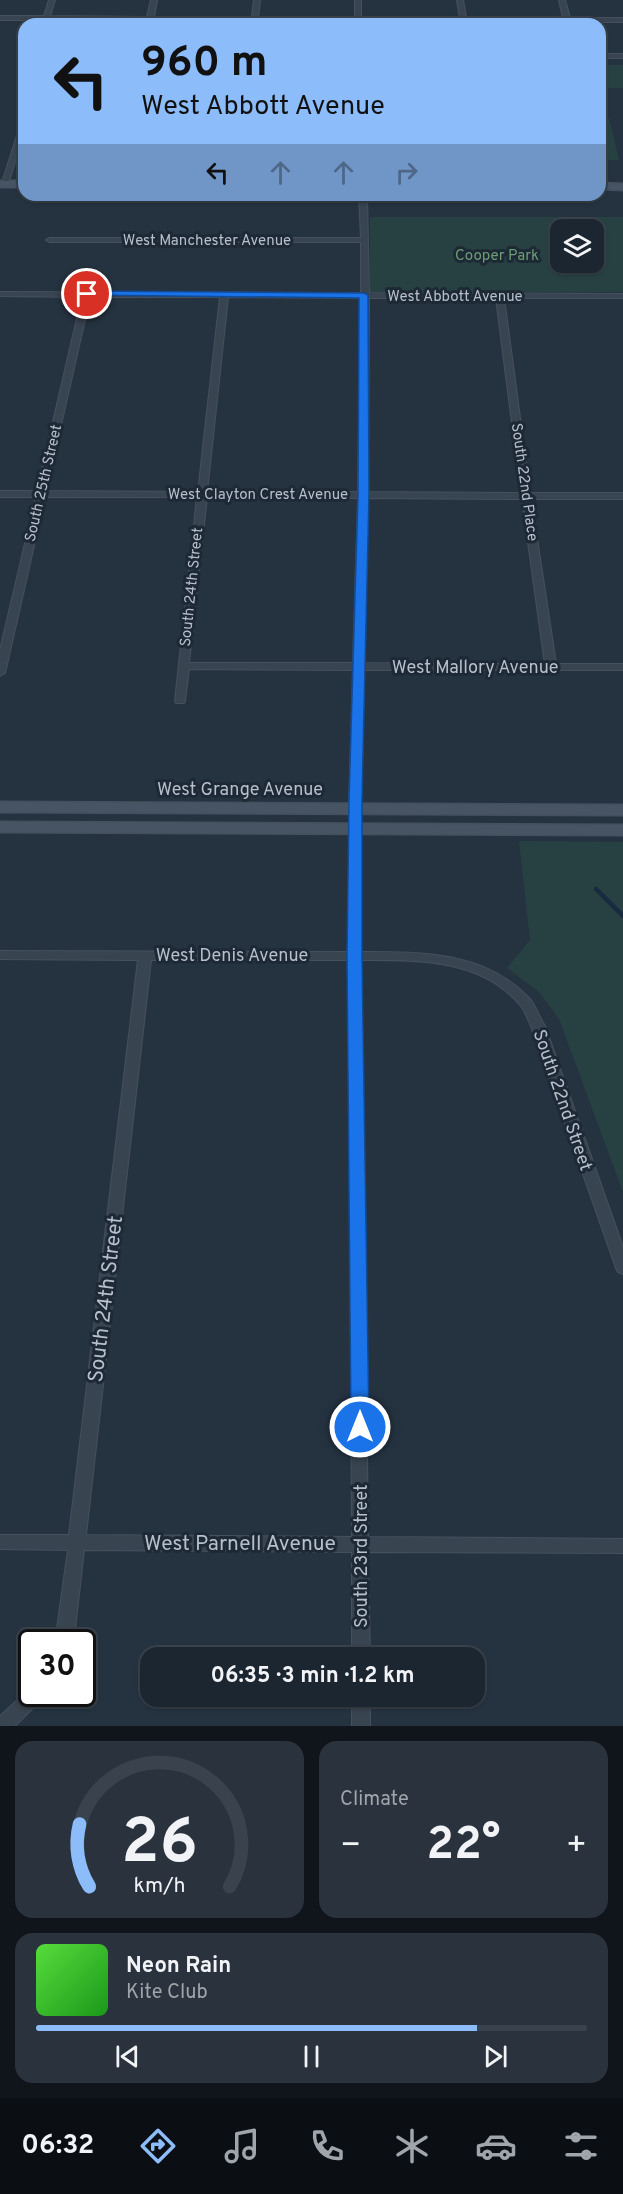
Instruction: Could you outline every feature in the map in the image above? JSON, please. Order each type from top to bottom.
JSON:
[{"type":"street","points":[[46,18],[52,0]]},
{"type":"street","points":[[150,18],[154,0]]},
{"type":"street","points":[[255,18],[257,0]]},
{"type":"street","points":[[358,0],[358,18]]},
{"type":"street","points":[[460,0],[463,18]]},
{"type":"street","points":[[562,0],[566,18]]},
{"type":"street","points":[[0,18],[18,19]]},
{"type":"street","points":[[606,20],[623,20]]},
{"type":"street","points":[[606,56],[623,56]]},
{"type":"street","points":[[18,147],[2,184],[18,184]]},
{"type":"street","points":[[606,186],[623,187]]},
{"type":"street","name":"South 23rd Street","points":[[361,1647],[355,956],[363,494],[363,201]]},
{"type":"street","name":"West Manchester Avenue","points":[[50,240],[365,240]]},
{"type":"street","name":"West Abbott Avenue","points":[[0,294],[623,296]]},
{"type":"street","name":"South 25th Street","points":[[0,673],[87,294]]},
{"type":"street","name":"South 24th Street","points":[[180,701],[224,294]]},
{"type":"street","name":"South 22nd Place","points":[[500,296],[551,667]]},
{"type":"street","name":"West Clayton Crest Avenue","points":[[0,494],[623,496]]},
{"type":"street","name":"West Mallory Avenue","points":[[183,666],[623,668]]},
{"type":"street","name":"West Grange Avenue","points":[[0,807],[623,810]]},
{"type":"street","points":[[261,828],[263,809]]},
{"type":"street","points":[[441,809],[441,828]]},
{"type":"street","points":[[0,827],[623,830]]},
{"type":"street","name":"West Denis Avenue","points":[[0,955],[439,957],[463,962]]},
{"type":"street","name":"South 24th Street","points":[[66,1629],[145,955]]},
{"type":"street","name":"South 22nd Street","points":[[463,962],[496,980],[524,1002],[538,1026],[623,1268]]},
{"type":"street","name":"West Parnell Avenue","points":[[0,1542],[623,1545]]},
{"type":"street","points":[[2,1726],[22,1707]]},
{"type":"street","points":[[361,1707],[361,1726]]},
{"type":"green space","points":[[606,65],[623,65],[623,88],[606,88]]},
{"type":"green space","points":[[606,118],[609,118],[619,160],[606,160]]},
{"type":"green space","name":"Cooper Park","points":[[370,217],[623,217],[623,292],[370,292]]},
{"type":"green space","points":[[519,841],[623,842],[623,1192],[559,1019],[539,992],[507,968],[530,940]]},
{"type":"waterway","points":[[596,889],[623,916]]},
{"type":"route","points":[[87,294],[364,295],[355,956],[360,1427]]}]
